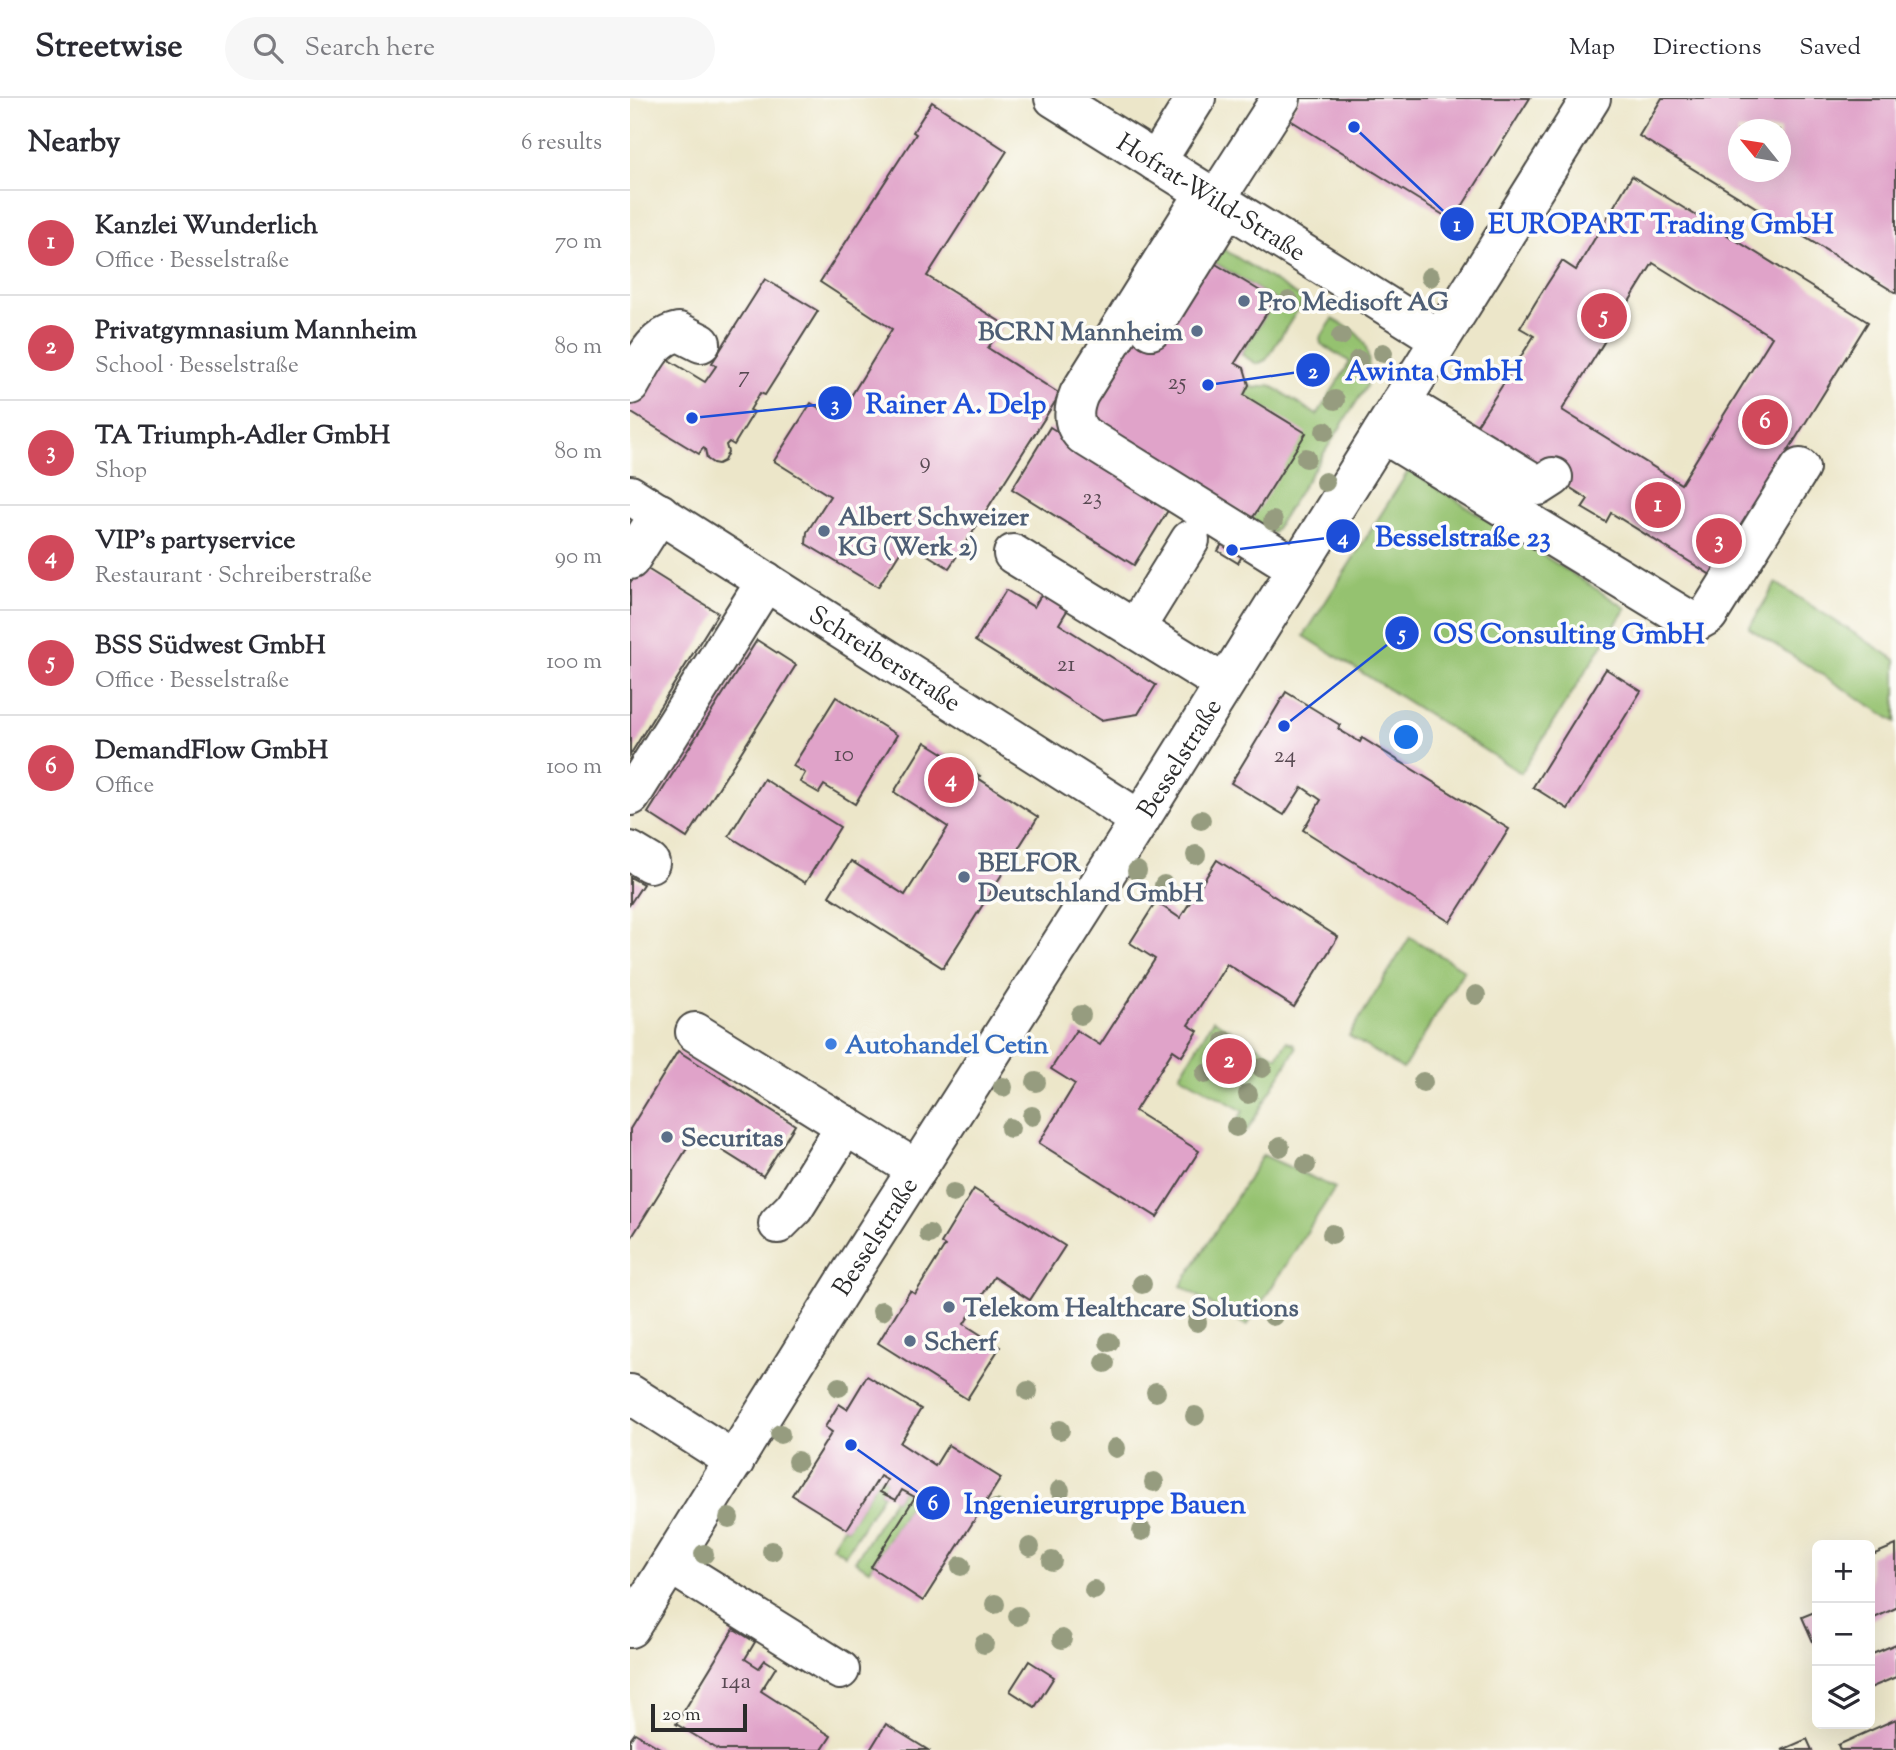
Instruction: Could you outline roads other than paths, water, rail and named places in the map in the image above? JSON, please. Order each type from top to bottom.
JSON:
[{"type":"street","name":"Hofrat-Wild-Straße","points":[[1054,98],[1440,339]]},
{"type":"street","points":[[1156,162],[1196,98]]},
{"type":"street","points":[[1281,98],[1217,200],[1079,394],[1074,418],[1083,435],[1297,568]]},
{"type":"street","name":"Besselstraße","points":[[630,1628],[1140,820],[1591,98]]},
{"type":"street","points":[[1151,330],[1217,200]]},
{"type":"street","points":[[630,385],[654,345],[665,336],[679,332],[701,343]]},
{"type":"street","points":[[1391,417],[1695,623],[1708,615],[1800,468]]},
{"type":"street","points":[[1391,417],[1539,486],[1553,477]]},
{"type":"street","points":[[630,560],[645,504]]},
{"type":"street","name":"Schreiberstraße","points":[[645,504],[1140,820]]},
{"type":"street","points":[[1135,629],[1190,540]]},
{"type":"street","points":[[1013,554],[1224,684]]},
{"type":"street","points":[[631,796],[766,581]]},
{"type":"street","points":[[695,1032],[917,1170]]},
{"type":"street","points":[[778,1224],[794,1208],[846,1125]]},
{"type":"street","points":[[630,1394],[735,1461]]},
{"type":"street","points":[[670,1564],[840,1670]]},
{"type":"place","name":"EUROPART Trading GmbH","points":[[1354,127]]},
{"type":"place","name":"Pro Medisoft AG","points":[[1244,301]]},
{"type":"place","name":"BSS Südwest GmbH","points":[[1604,316]]},
{"type":"place","name":"BCRN Mannheim","points":[[1197,331]]},
{"type":"place","name":"Awinta GmbH","points":[[1208,385]]},
{"type":"place","name":"Rainer A. Delp","points":[[692,418]]},
{"type":"place","name":"DemandFlow GmbH","points":[[1765,422]]},
{"type":"place","name":"Kanzlei Wunderlich","points":[[1658,505]]},
{"type":"place","name":"Albert Schweizer KG (Werk 2)","points":[[824,531]]},
{"type":"place","name":"TA Triumph-Adler GmbH","points":[[1719,541]]},
{"type":"place","name":"Besselstraße 23","points":[[1232,550]]},
{"type":"place","name":"OS Consulting GmbH","points":[[1284,726]]},
{"type":"place","name":"VIP’s partyservice","points":[[951,780]]},
{"type":"place","name":"BELFOR Deutschland GmbH","points":[[964,877]]},
{"type":"place","name":"Autohandel Cetin","points":[[831,1044]]},
{"type":"place","name":"Privatgymnasium Mannheim","points":[[1229,1061]]},
{"type":"place","name":"Securitas","points":[[667,1137]]},
{"type":"place","name":"Telekom Healthcare Solutions","points":[[949,1307]]},
{"type":"place","name":"Scherf","points":[[910,1341]]},
{"type":"place","name":"Ingenieurgruppe Bauen","points":[[851,1445]]}]
